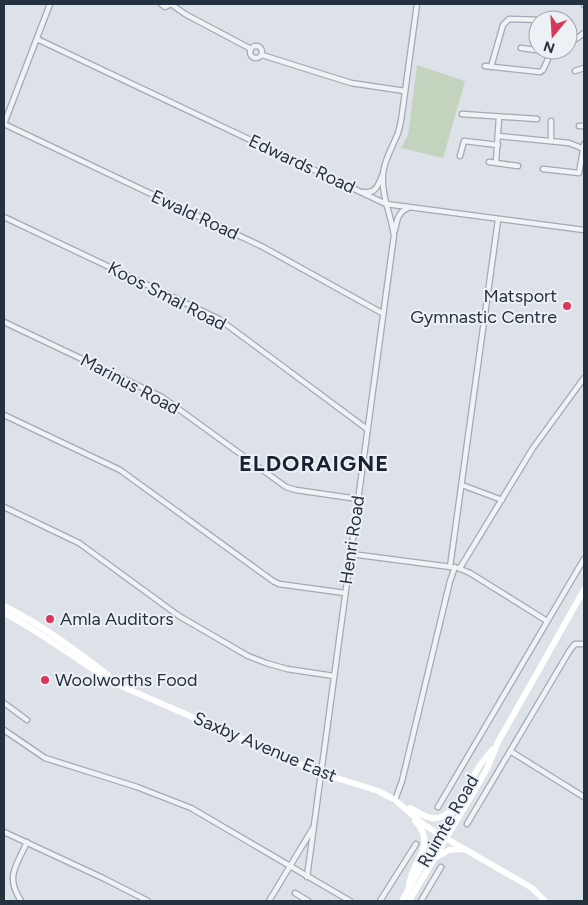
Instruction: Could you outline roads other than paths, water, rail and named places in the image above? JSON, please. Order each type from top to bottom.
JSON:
[{"type":"main road","name":"Ruimte Road","points":[[408,901],[487,769],[498,742],[584,590]]},
{"type":"main road","name":"Saxby Avenue East","points":[[4,606],[50,632],[108,675],[111,680]]},
{"type":"main road","name":"Saxby Avenue East","points":[[4,613],[26,624],[93,670],[111,680],[321,774],[368,787],[396,801],[440,835],[520,881],[545,901]]},
{"type":"main road","name":"Ruimte Road","points":[[402,901],[480,765],[498,742]]},
{"type":"main road","points":[[396,801],[423,817],[432,819],[447,814],[455,807]]},
{"type":"main road","points":[[396,801],[422,829],[425,837],[425,844],[411,875],[408,888]]},
{"type":"main road","points":[[432,863],[444,851],[466,849]]},
{"type":"street","points":[[4,124],[50,4]]},
{"type":"street","points":[[161,4],[165,7],[171,4],[185,14],[251,49]]},
{"type":"street","points":[[360,192],[369,193],[375,190],[399,131],[417,4]]},
{"type":"street","points":[[491,67],[503,25],[509,18],[528,19]]},
{"type":"street","name":"Edwards Road","points":[[37,39],[386,204],[584,230]]},
{"type":"street","points":[[251,49],[256,45],[260,46],[262,55]]},
{"type":"street","points":[[521,48],[528,49]]},
{"type":"street","points":[[251,49],[251,55],[254,57],[258,58],[262,55],[330,78],[406,91]]},
{"type":"street","points":[[485,66],[540,72],[543,70],[547,60]]},
{"type":"street","points":[[575,71],[584,68]]},
{"type":"street","points":[[462,114],[537,119]]},
{"type":"street","points":[[496,162],[499,117]]},
{"type":"street","points":[[551,121],[551,141]]},
{"type":"street","name":"Ewald Road","points":[[4,124],[263,247],[382,313]]},
{"type":"street","points":[[498,136],[551,141],[584,147],[579,173],[543,169]]},
{"type":"street","points":[[460,156],[464,141],[498,145]]},
{"type":"street","points":[[489,162],[518,166]]},
{"type":"street","name":"Henri Road","points":[[307,877],[394,235],[386,204],[383,174]]},
{"type":"street","points":[[394,235],[399,215],[403,210],[409,208]]},
{"type":"street","name":"Koos Smal Road","points":[[4,217],[218,319],[368,429]]},
{"type":"street","points":[[455,568],[462,485],[498,220]]},
{"type":"street","name":"Marinus Road","points":[[4,322],[162,397],[286,487],[358,499]]},
{"type":"street","points":[[396,801],[450,581],[455,568],[502,500],[533,448],[584,378]]},
{"type":"street","points":[[4,414],[120,470],[279,584],[345,593]]},
{"type":"street","points":[[462,485],[502,500]]},
{"type":"street","points":[[4,507],[79,543],[179,616],[248,656],[287,669],[334,676]]},
{"type":"street","points":[[351,554],[455,568],[470,573],[548,621]]},
{"type":"street","points":[[438,807],[584,559]]},
{"type":"street","points":[[467,824],[570,650],[577,644],[584,644]]},
{"type":"street","points":[[4,703],[27,720]]},
{"type":"street","points":[[4,730],[45,758],[137,787],[191,808],[350,901]]},
{"type":"street","points":[[510,751],[584,798]]},
{"type":"street","points":[[269,901],[314,826]]},
{"type":"street","points":[[4,832],[105,878],[148,901]]},
{"type":"street","points":[[21,901],[15,892],[12,881],[14,871],[27,842]]},
{"type":"street","points":[[380,901],[416,844]]},
{"type":"street","points":[[421,901],[441,867]]},
{"type":"street","points":[[295,893],[308,901]]},
{"type":"place","name":"Matsport Gymnastic Centre","points":[[567,306]]},
{"type":"place","name":"Amla Auditors","points":[[50,619]]},
{"type":"place","name":"Woolworths Food","points":[[45,680]]},
{"type":"district","name":"ELDORAIGNE","points":[[314,463]]}]
